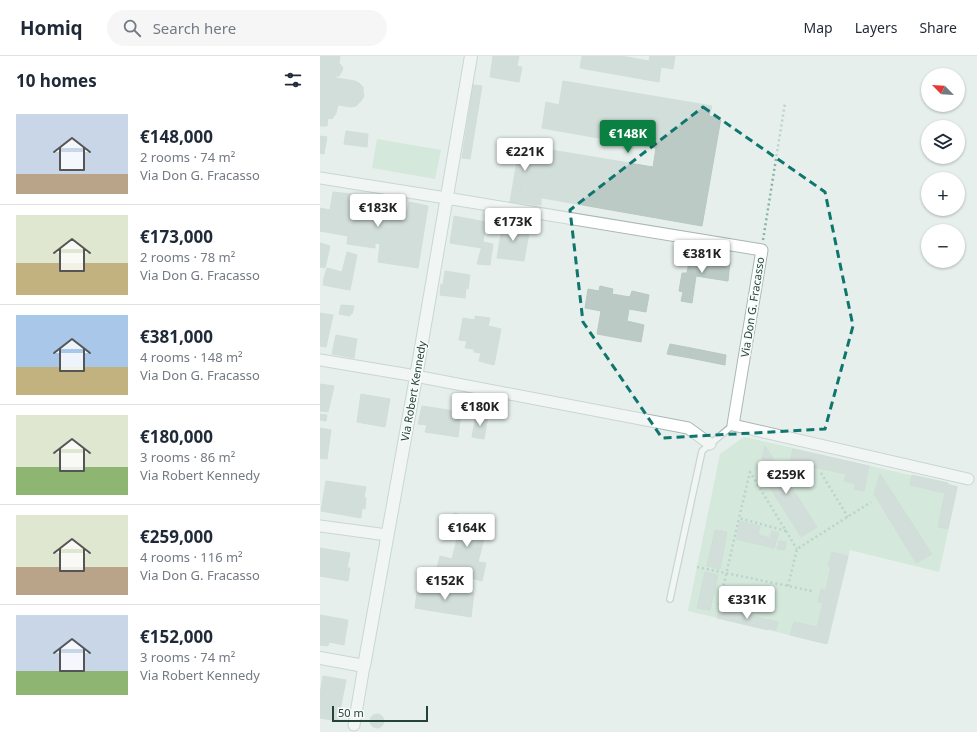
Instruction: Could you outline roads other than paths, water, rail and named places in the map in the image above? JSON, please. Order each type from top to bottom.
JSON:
[{"type":"main road","name":"Via Robert Kennedy","points":[[364,666],[471,56]]},
{"type":"main road","points":[[320,658],[364,666]]},
{"type":"street","name":"Via Don G. Fracasso","points":[[320,178],[762,250],[733,425]]},
{"type":"street","points":[[320,360],[416,376],[688,428],[710,444]]},
{"type":"street","points":[[733,425],[968,479]]},
{"type":"street","points":[[320,526],[388,535]]},
{"type":"street","name":"Via Robert Kennedy","points":[[354,725],[364,666]]},
{"type":"lane","points":[[670,599],[702,451],[733,425]]}]
